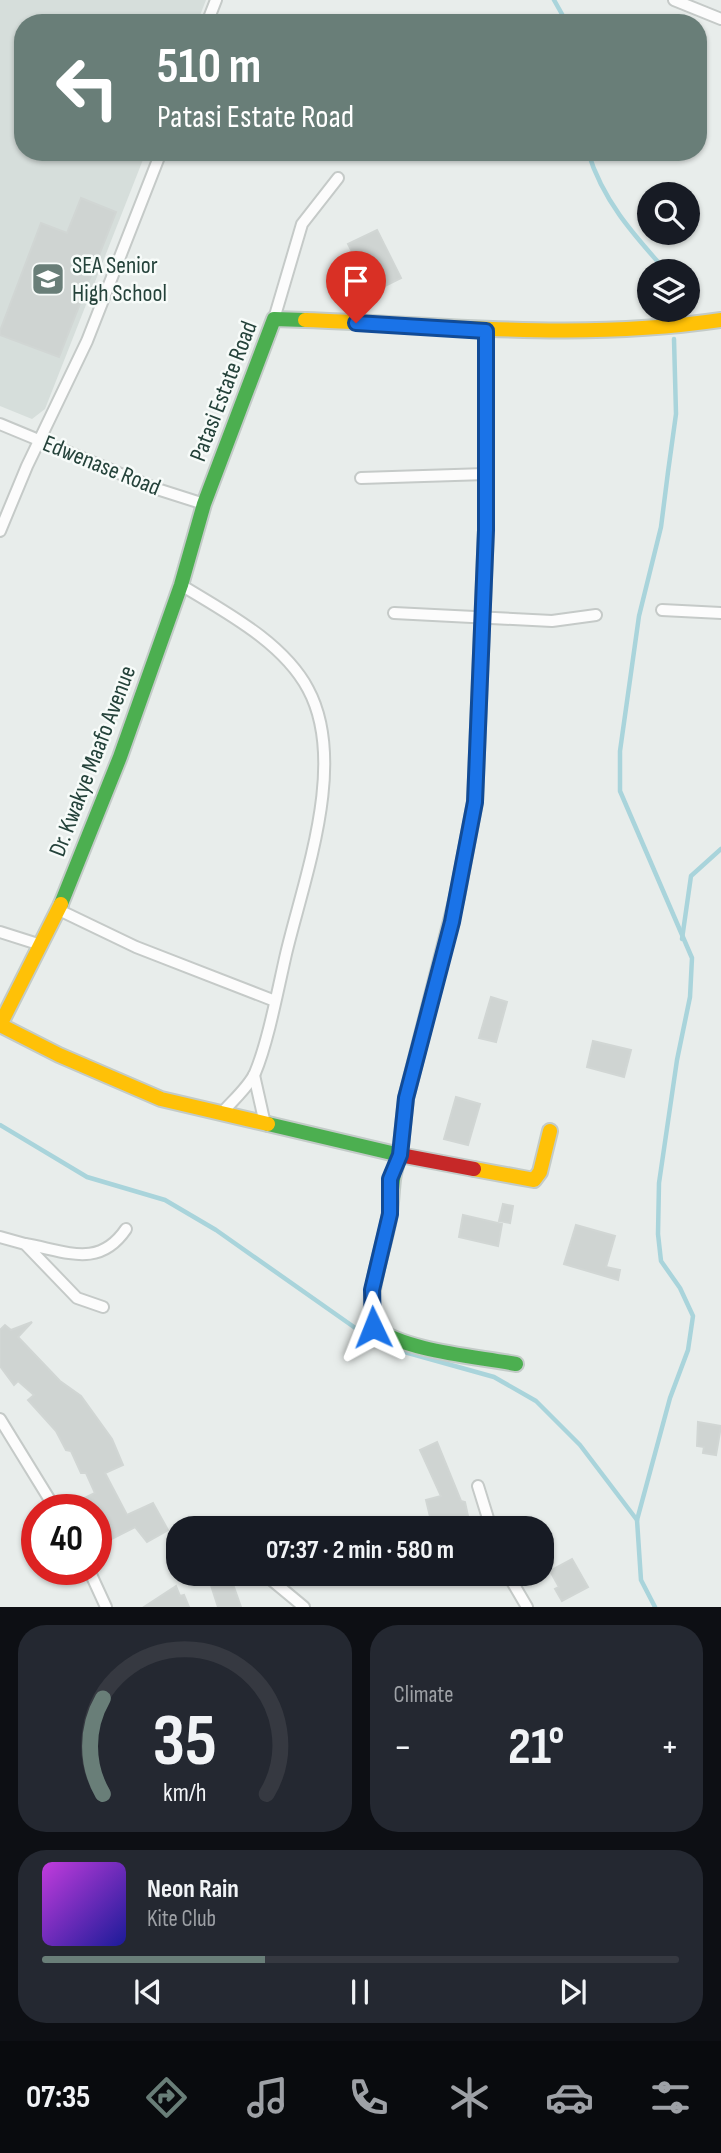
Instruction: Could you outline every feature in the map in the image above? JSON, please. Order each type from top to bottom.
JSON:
[{"type":"street","points":[[674,0],[721,19]]},
{"type":"street","points":[[0,531],[39,440],[87,341],[157,161]]},
{"type":"street","points":[[274,320],[302,225],[338,177]]},
{"type":"street","name":"Patasi Estate Road","points":[[204,504],[274,320],[486,331],[637,329],[721,320]]},
{"type":"street","points":[[486,331],[483,619],[475,802],[469,848],[409,1086],[400,1155],[390,1179],[390,1214],[372,1290],[373,1327],[379,1334],[401,1341],[516,1364]]},
{"type":"street","name":"Edwenase Road","points":[[0,424],[157,489],[204,504]]},
{"type":"street","points":[[362,478],[486,474]]},
{"type":"street","name":"Dr. Kwakye Maafo Avenue","points":[[0,1025],[59,910],[120,757],[181,585],[204,504]]},
{"type":"street","points":[[181,585],[240,623],[287,661],[309,689],[320,719],[323,783],[318,820],[275,1001],[254,1074],[221,1114]]},
{"type":"street","points":[[662,610],[721,612]]},
{"type":"street","points":[[394,613],[552,621],[596,615]]},
{"type":"street","points":[[59,910],[136,947],[275,1001]]},
{"type":"street","points":[[0,932],[41,945]]},
{"type":"street","points":[[0,1025],[59,1055],[161,1099],[400,1155],[534,1180],[540,1172],[550,1131]]},
{"type":"street","points":[[254,1074],[265,1124]]},
{"type":"street","points":[[0,1237],[25,1244],[99,1254],[111,1247],[126,1229]]},
{"type":"street","points":[[25,1244],[77,1298],[103,1307]]},
{"type":"street","points":[[0,1419],[46,1494]]},
{"type":"street","points":[[478,1486],[487,1516]]},
{"type":"street","points":[[96,1585],[106,1607]]},
{"type":"street","points":[[279,1586],[304,1607]]},
{"type":"street","points":[[515,1586],[527,1607]]},
{"type":"shaded area","name":"SEA Senior High School","points":[[0,0],[206,0],[201,14],[14,14],[14,161],[142,161],[45,409],[32,419],[0,406]]},
{"type":"building","points":[[81,198],[116,212],[59,357],[0,335],[0,331],[41,223],[67,233]]},
{"type":"building","points":[[377,230],[401,278],[373,292],[348,244]]},
{"type":"building","points":[[491,997],[507,1002],[496,1042],[479,1038]]},
{"type":"building","points":[[593,1041],[631,1050],[624,1077],[587,1067]]},
{"type":"building","points":[[456,1097],[480,1104],[468,1145],[444,1139]]},
{"type":"building","points":[[503,1204],[513,1206],[510,1223],[499,1221]]},
{"type":"building","points":[[463,1215],[502,1224],[498,1246],[459,1237]]},
{"type":"building","points":[[576,1225],[615,1236],[606,1267],[620,1270],[618,1280],[564,1264]]},
{"type":"building","points":[[32,1322],[18,1337],[60,1381],[81,1396],[112,1439],[123,1465],[105,1473],[127,1515],[153,1503],[166,1531],[147,1542],[135,1527],[112,1539],[112,1494],[93,1494],[95,1493],[86,1473],[81,1473],[71,1451],[66,1450],[56,1431],[28,1400],[34,1395],[18,1381],[14,1385],[0,1366],[0,1330],[5,1325],[11,1330]]},
{"type":"building","points":[[698,1422],[721,1426],[716,1455],[703,1453],[704,1447],[697,1446]]},
{"type":"building","points":[[437,1442],[461,1501],[465,1502],[468,1516],[430,1516],[426,1500],[441,1496],[420,1450]]},
{"type":"building","points":[[572,1559],[588,1587],[562,1601],[555,1589],[559,1587],[554,1578],[554,1569]]},
{"type":"building","points":[[176,1586],[189,1607],[144,1607]]},
{"type":"building","points":[[211,1586],[234,1586],[241,1607],[218,1607]]},
{"type":"waterway","points":[[554,0],[562,14]]},
{"type":"waterway","points":[[591,161],[611,201],[656,259]]},
{"type":"waterway","points":[[655,1607],[641,1580],[637,1520],[670,1398],[688,1350],[693,1316],[680,1288],[661,1261],[658,1234],[659,1183],[677,1060],[690,997],[692,958],[620,791],[620,751],[639,616],[661,527],[676,414],[674,339]]},
{"type":"waterway","points":[[682,939],[691,876],[721,849]]},
{"type":"waterway","points":[[0,1125],[87,1177],[165,1200],[216,1230],[361,1332],[401,1351],[494,1377],[536,1401],[580,1445],[637,1520]]},
{"type":"traffic: fast","points":[[61,904],[120,757],[181,585],[204,504],[274,319],[305,320]]},
{"type":"traffic: fast","points":[[268,1124],[400,1155],[374,1286],[373,1327],[423,1348],[516,1364]]},
{"type":"traffic: slow","points":[[305,320],[565,331],[616,330],[721,320]]},
{"type":"traffic: slow","points":[[457,897],[475,802],[486,530],[486,331]]},
{"type":"traffic: slow","points":[[61,904],[0,1025],[59,1055],[161,1099],[268,1124]]},
{"type":"traffic: slow","points":[[474,1169],[534,1180],[540,1172],[550,1131]]},
{"type":"traffic: jam","points":[[457,897],[406,1098],[400,1155],[474,1169]]},
{"type":"place","name":"SEA Senior High School","points":[[48,279]]},
{"type":"route","points":[[356,323],[486,331],[488,405],[475,802],[469,848],[452,922],[406,1098],[400,1155],[390,1179],[390,1214],[372,1290],[373,1327]]}]
